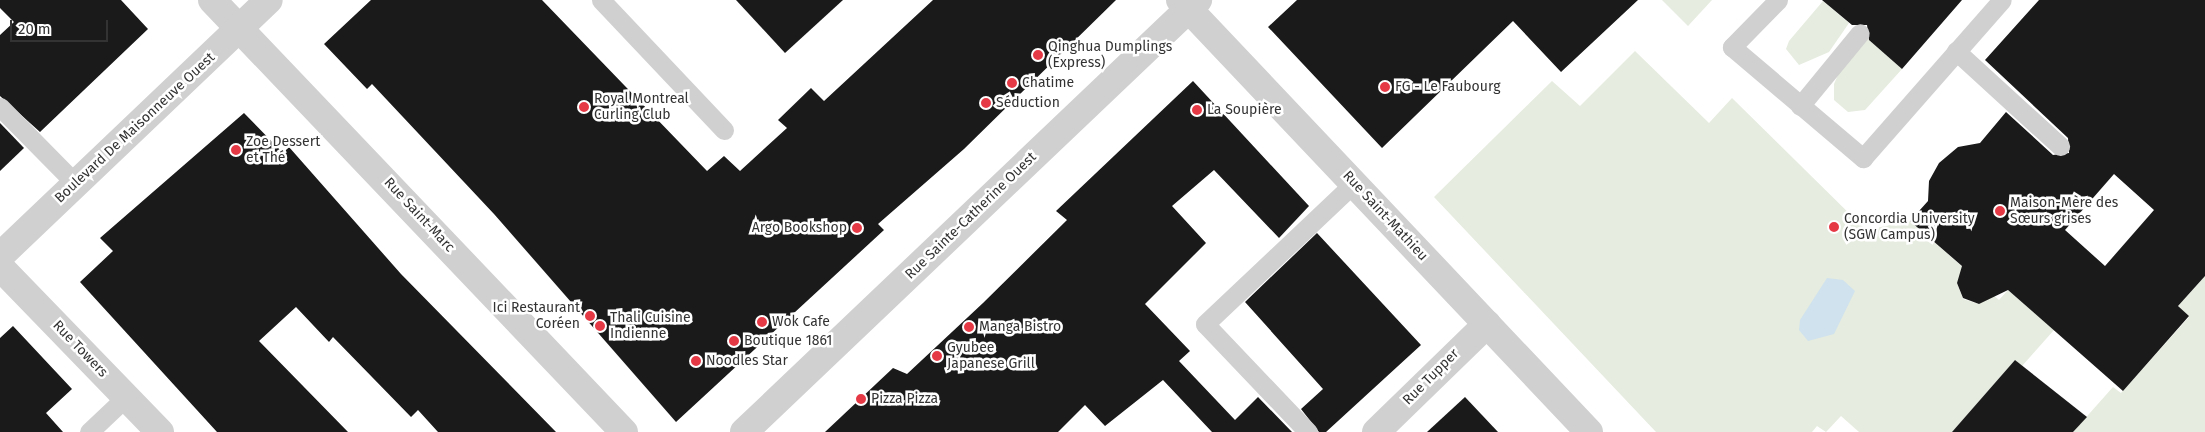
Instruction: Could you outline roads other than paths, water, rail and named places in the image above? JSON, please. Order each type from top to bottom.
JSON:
[{"type":"street","name":"Rue Saint-Marc","points":[[212,0],[624,432]]},
{"type":"street","name":"Boulevard De Maisonneuve Ouest","points":[[0,256],[269,0]]},
{"type":"street","name":"Rue Saint-Mathieu","points":[[1189,3],[1354,183],[1588,432]]},
{"type":"street","name":"Rue Sainte-Catherine Ouest","points":[[744,432],[1189,3]]},
{"type":"street","name":"Rue Towers","points":[[0,266],[160,432]]},
{"type":"street","name":"Rue Tupper","points":[[1376,432],[1487,324]]},
{"type":"lane","points":[[601,0],[724,130]]},
{"type":"lane","points":[[1778,0],[1732,47],[1863,158],[2002,0]]},
{"type":"lane","points":[[1800,106],[1860,32]]},
{"type":"lane","points":[[1956,51],[2060,146]]},
{"type":"lane","points":[[0,107],[76,184]]},
{"type":"lane","points":[[1308,432],[1205,324],[1354,183]]},
{"type":"lane","points":[[89,432],[126,397]]},
{"type":"water","points":[[1827,278],[1843,280],[1855,291],[1834,334],[1808,341],[1799,330],[1800,320]]},
{"type":"place","name":"Qinghua Dumplings (Express)","points":[[1038,55]]},
{"type":"place","name":"Chatime","points":[[1012,83]]},
{"type":"place","name":"FG - Le Faubourg","points":[[1385,87]]},
{"type":"place","name":"Séduction","points":[[986,103]]},
{"type":"place","name":"Royal Montreal Curling Club","points":[[584,107]]},
{"type":"place","name":"La Soupière","points":[[1197,110]]},
{"type":"place","name":"Zoe Dessert et Thé","points":[[236,150]]},
{"type":"place","name":"Maison-Mère des Sœurs grises","points":[[2000,211]]},
{"type":"place","name":"Concordia University (SGW Campus)","points":[[1834,227]]},
{"type":"place","name":"Argo Bookshop","points":[[857,228]]},
{"type":"place","name":"Ici Restaurant Coréen","points":[[590,316]]},
{"type":"place","name":"Wok Cafe","points":[[762,322]]},
{"type":"place","name":"Thali Cuisine Indienne","points":[[600,326]]},
{"type":"place","name":"Manga Bistro","points":[[969,327]]},
{"type":"place","name":"Boutique 1861","points":[[734,341]]},
{"type":"place","name":"Gyubee Japanese Grill","points":[[937,356]]},
{"type":"place","name":"Noodles Star","points":[[696,361]]},
{"type":"place","name":"Pizza Pizza","points":[[861,399]]}]
